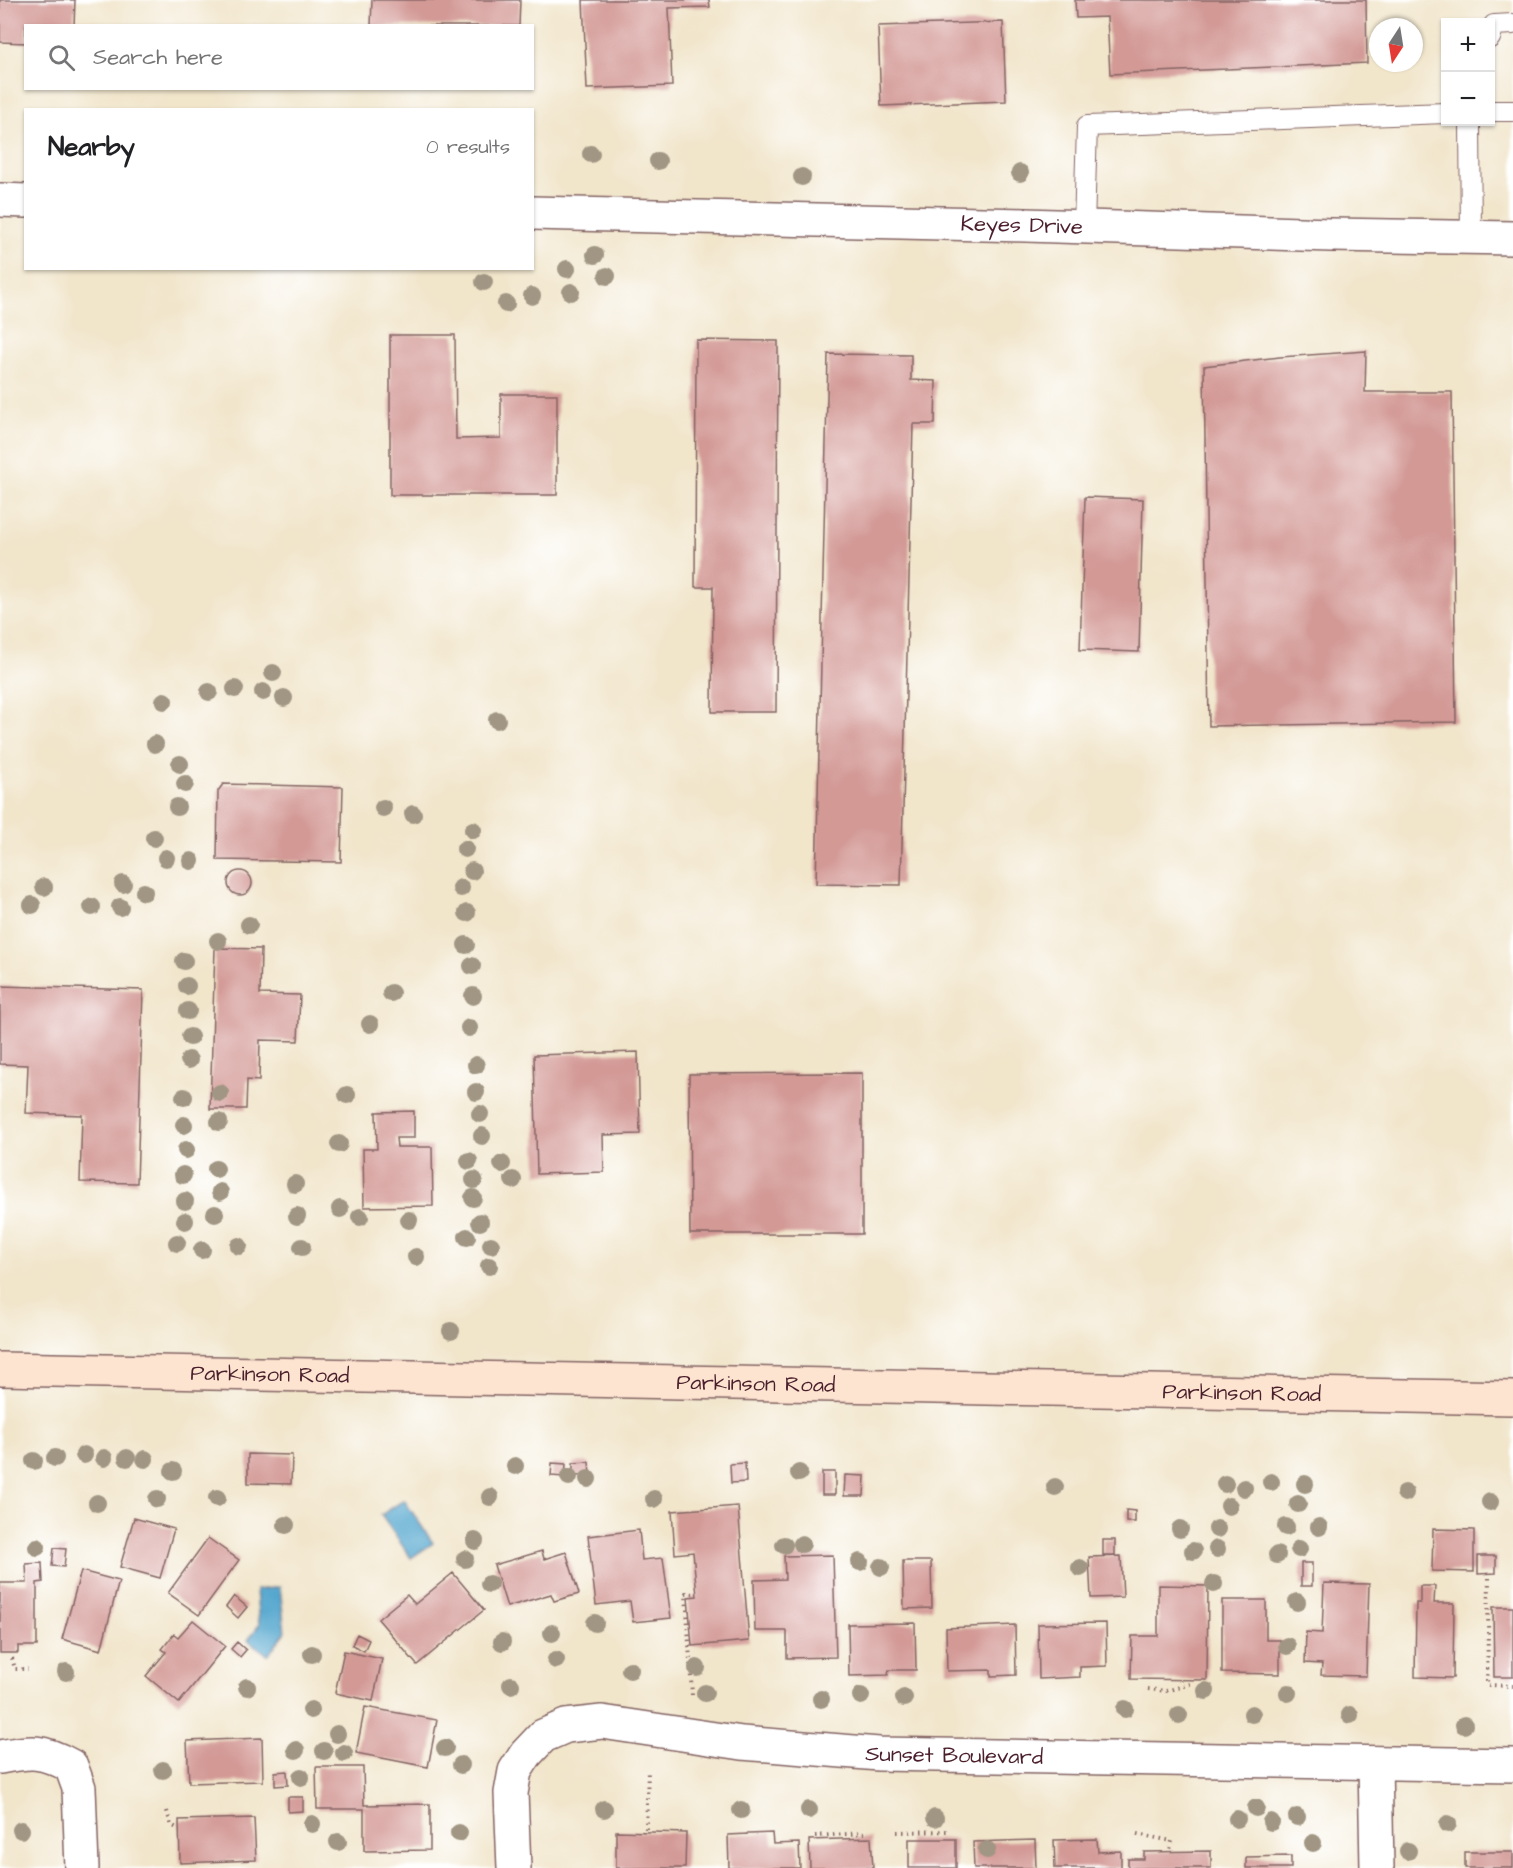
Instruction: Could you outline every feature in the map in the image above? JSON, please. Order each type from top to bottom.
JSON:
[{"type":"main road","name":"Parkinson Road","points":[[0,1369],[1513,1398]]},
{"type":"street","points":[[0,200],[24,201]]},
{"type":"street","name":"Keyes Drive","points":[[534,213],[1513,238]]},
{"type":"street","name":"Sunset Boulevard","points":[[514,1868],[511,1793],[515,1771],[526,1754],[543,1736],[566,1726],[602,1722],[742,1743],[879,1754],[1513,1765]]},
{"type":"street","points":[[0,1757],[22,1752],[48,1754],[71,1766],[79,1788],[82,1868]]},
{"type":"street","points":[[1375,1763],[1377,1868]]},
{"type":"lane","points":[[1495,25],[1513,24]]},
{"type":"lane","points":[[1495,111],[1513,111]]},
{"type":"lane","points":[[1084,226],[1087,126],[1441,112]]},
{"type":"lane","points":[[1470,126],[1471,238]]},
{"type":"path","points":[[1489,1578],[1487,1685],[1513,1686]]},
{"type":"path","points":[[692,1695],[686,1593],[693,1593]]},
{"type":"path","points":[[12,1658],[15,1669],[28,1669]]},
{"type":"path","points":[[1148,1689],[1166,1691],[1190,1684]]},
{"type":"path","points":[[646,1829],[648,1771]]},
{"type":"path","points":[[167,1811],[171,1826],[177,1828]]},
{"type":"path","points":[[897,1832],[949,1831]]},
{"type":"path","points":[[815,1836],[864,1833]]},
{"type":"path","points":[[1137,1834],[1172,1841],[1170,1850]]},
{"type":"water","points":[[404,1500],[433,1543],[411,1558],[381,1515]]},
{"type":"water","points":[[280,1587],[285,1633],[268,1655],[248,1640],[259,1625],[256,1590]]},
{"type":"building","points":[[0,0],[75,0],[74,24],[24,24],[24,43],[0,42]]},
{"type":"building","points":[[372,0],[520,0],[519,24],[371,24]]},
{"type":"building","points":[[583,0],[709,0],[710,7],[669,8],[672,86],[587,89]]},
{"type":"building","points":[[1075,0],[1366,0],[1367,63],[1110,74],[1107,17],[1076,18]]},
{"type":"building","points":[[1003,22],[1006,101],[881,106],[878,26]]},
{"type":"building","points":[[390,335],[455,335],[456,439],[501,438],[501,394],[557,394],[557,495],[390,495]]},
{"type":"building","points":[[696,340],[778,341],[776,712],[712,712],[713,587],[695,587]]},
{"type":"building","points":[[1366,351],[1365,392],[1452,392],[1456,722],[1209,726],[1204,366],[1280,357]]},
{"type":"building","points":[[828,354],[911,355],[911,380],[936,381],[935,424],[913,424],[901,885],[816,884]]},
{"type":"building","points":[[1085,497],[1143,499],[1139,652],[1080,650]]},
{"type":"building","points":[[223,784],[343,787],[341,862],[217,860],[218,791]]},
{"type":"building","points":[[240,871],[248,875],[252,883],[248,891],[240,895],[232,891],[228,883],[232,875]]},
{"type":"building","points":[[215,948],[261,949],[260,994],[300,995],[298,1041],[260,1040],[259,1081],[247,1080],[246,1109],[210,1109]]},
{"type":"building","points":[[0,986],[143,990],[137,1183],[80,1182],[82,1115],[26,1113],[28,1065],[0,1064]]},
{"type":"building","points":[[638,1052],[640,1134],[603,1135],[604,1172],[537,1174],[534,1055]]},
{"type":"building","points":[[862,1073],[862,1234],[690,1234],[689,1074]]},
{"type":"building","points":[[414,1111],[414,1138],[396,1138],[397,1147],[432,1147],[433,1206],[364,1207],[363,1149],[377,1149],[376,1112]]},
{"type":"building","points":[[248,1454],[292,1455],[291,1484],[248,1483]]},
{"type":"building","points":[[589,1462],[590,1475],[573,1476],[573,1463]]},
{"type":"building","points":[[552,1463],[566,1464],[565,1477],[551,1476]]},
{"type":"building","points":[[745,1463],[746,1482],[731,1483],[730,1464]]},
{"type":"building","points":[[822,1472],[835,1472],[835,1495],[822,1495]]},
{"type":"building","points":[[845,1475],[865,1476],[864,1496],[844,1496]]},
{"type":"building","points":[[738,1506],[749,1641],[692,1646],[688,1597],[697,1596],[693,1552],[675,1554],[672,1511]]},
{"type":"building","points":[[1126,1510],[1135,1511],[1135,1522],[1126,1522]]},
{"type":"building","points":[[134,1518],[174,1529],[160,1578],[120,1567]]},
{"type":"building","points":[[1433,1529],[1474,1530],[1474,1572],[1432,1571]]},
{"type":"building","points":[[639,1530],[642,1560],[663,1558],[671,1618],[633,1622],[630,1601],[596,1605],[588,1536]]},
{"type":"building","points":[[208,1538],[239,1560],[199,1615],[168,1593]]},
{"type":"building","points":[[1103,1540],[1115,1540],[1115,1555],[1103,1555]]},
{"type":"building","points":[[54,1548],[66,1549],[64,1567],[52,1566]]},
{"type":"building","points":[[542,1551],[544,1559],[566,1552],[579,1594],[554,1601],[551,1594],[507,1607],[494,1565]]},
{"type":"building","points":[[833,1555],[836,1657],[787,1658],[787,1631],[755,1631],[754,1580],[785,1579],[784,1556]]},
{"type":"building","points":[[1121,1556],[1123,1597],[1091,1598],[1089,1557]]},
{"type":"building","points":[[1478,1556],[1496,1556],[1496,1573],[1478,1574]]},
{"type":"building","points":[[903,1561],[931,1561],[932,1608],[904,1609]]},
{"type":"building","points":[[42,1563],[43,1582],[37,1583],[37,1646],[18,1646],[18,1653],[0,1653],[0,1583],[27,1583],[26,1564]]},
{"type":"building","points":[[1301,1563],[1312,1563],[1312,1586],[1301,1586]]},
{"type":"building","points":[[81,1571],[119,1581],[101,1650],[62,1639]]},
{"type":"building","points":[[453,1573],[484,1610],[417,1665],[378,1619],[407,1595],[415,1604]]},
{"type":"building","points":[[1324,1583],[1369,1584],[1366,1676],[1321,1675],[1322,1664],[1305,1663],[1306,1632],[1322,1633]]},
{"type":"building","points":[[1158,1585],[1208,1586],[1207,1680],[1131,1679],[1132,1636],[1158,1636]]},
{"type":"building","points":[[1420,1586],[1435,1586],[1434,1603],[1454,1603],[1453,1678],[1415,1677],[1416,1603],[1420,1603]]},
{"type":"building","points":[[234,1596],[247,1607],[238,1618],[226,1607]]},
{"type":"building","points":[[1222,1600],[1266,1600],[1266,1640],[1280,1640],[1280,1674],[1222,1673]]},
{"type":"building","points":[[1493,1607],[1513,1607],[1513,1677],[1494,1677]]},
{"type":"building","points":[[193,1620],[225,1646],[179,1703],[146,1676],[166,1652],[162,1649],[174,1634],[178,1637]]},
{"type":"building","points":[[915,1623],[916,1670],[889,1670],[888,1675],[849,1676],[848,1624]]},
{"type":"building","points":[[1106,1623],[1107,1666],[1080,1667],[1080,1677],[1039,1679],[1038,1624]]},
{"type":"building","points":[[1015,1625],[1016,1675],[991,1676],[991,1670],[947,1671],[946,1628]]},
{"type":"building","points":[[357,1634],[369,1640],[364,1651],[352,1645]]},
{"type":"building","points":[[237,1642],[246,1650],[240,1657],[231,1649]]},
{"type":"building","points":[[344,1651],[382,1659],[373,1701],[335,1693]]},
{"type":"building","points":[[365,1707],[437,1720],[428,1767],[356,1753]]},
{"type":"building","points":[[262,1738],[263,1781],[189,1783],[187,1741]]},
{"type":"building","points":[[316,1767],[363,1767],[364,1805],[430,1804],[430,1850],[364,1851],[364,1809],[317,1809]]},
{"type":"building","points":[[287,1771],[288,1785],[275,1786],[275,1772]]},
{"type":"building","points":[[288,1797],[303,1797],[303,1811],[288,1812]]},
{"type":"building","points":[[254,1818],[256,1860],[180,1863],[179,1820]]},
{"type":"building","points":[[616,1831],[686,1833],[685,1868],[616,1868]]},
{"type":"building","points":[[772,1833],[773,1844],[799,1843],[800,1868],[729,1868],[728,1835]]},
{"type":"building","points":[[871,1838],[873,1868],[810,1868],[809,1840]]},
{"type":"building","points":[[909,1839],[956,1839],[956,1868],[909,1868]]},
{"type":"building","points":[[1097,1839],[1098,1852],[1121,1851],[1121,1868],[1055,1868],[1054,1840]]},
{"type":"building","points":[[1035,1840],[1036,1868],[974,1868],[973,1842]]},
{"type":"building","points":[[1211,1851],[1211,1868],[1128,1868],[1128,1859],[1144,1859],[1144,1852]]},
{"type":"building","points":[[1465,1852],[1513,1852],[1513,1868],[1465,1868]]},
{"type":"building","points":[[1291,1856],[1291,1868],[1246,1868],[1246,1857]]}]
